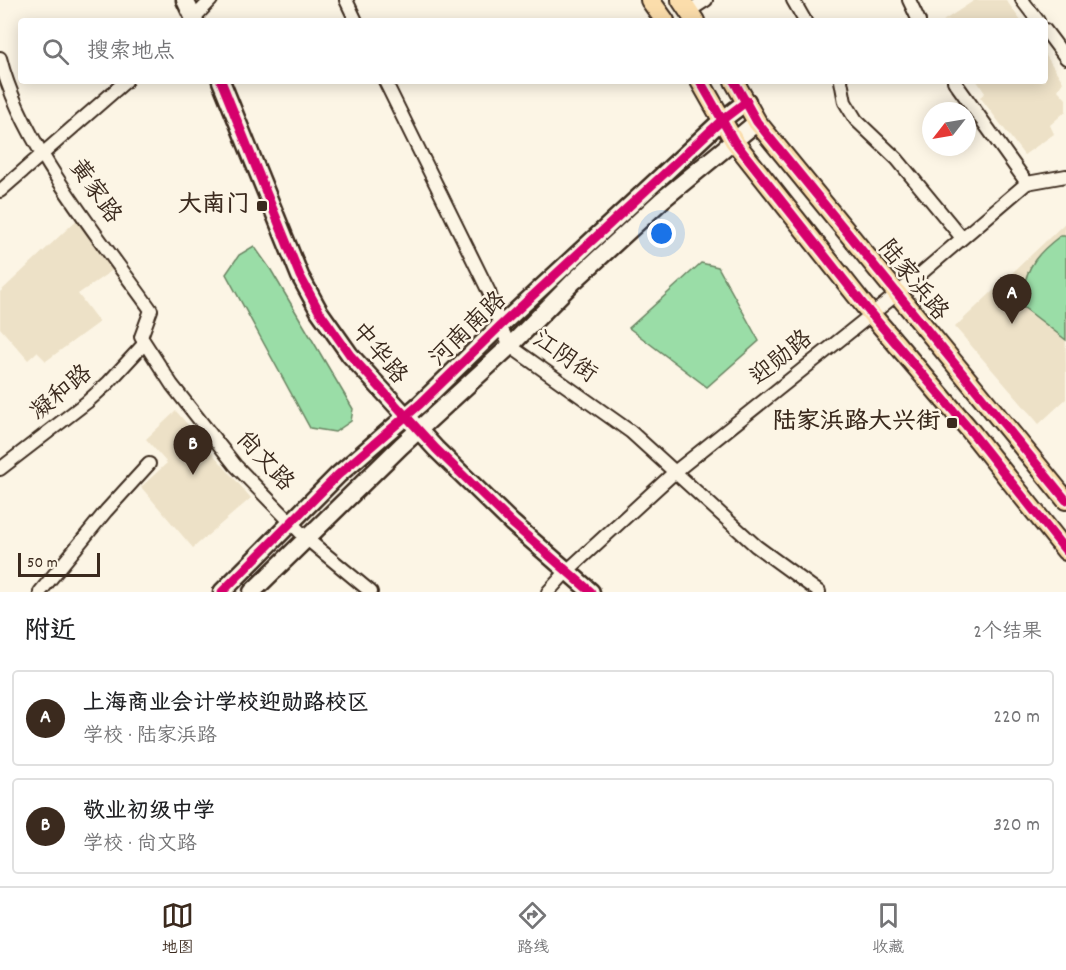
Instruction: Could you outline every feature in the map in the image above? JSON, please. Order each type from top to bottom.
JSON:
[{"type":"main road","points":[[185,0],[192,18]]},
{"type":"main road","points":[[650,0],[663,18]]},
{"type":"main road","name":"中华路","points":[[222,84],[305,285],[319,311],[350,355],[418,430],[512,523],[591,592]]},
{"type":"main road","points":[[702,84],[734,141],[871,314],[969,429],[1066,551]]},
{"type":"main road","name":"陆家浜路","points":[[736,84],[757,122],[1066,500]]},
{"type":"main road","name":"河南南路","points":[[222,592],[339,475],[406,417],[483,345],[500,326],[722,120],[747,101]]},
{"type":"main road","name":"河南南路","points":[[252,592],[418,430],[510,346],[574,281],[662,200],[757,122]]},
{"type":"street","points":[[195,18],[211,0]]},
{"type":"street","points":[[346,0],[355,18]]},
{"type":"street","points":[[688,11],[706,0]]},
{"type":"street","points":[[794,0],[803,18]]},
{"type":"street","points":[[909,0],[917,18]]},
{"type":"street","points":[[1022,0],[1036,18]]},
{"type":"street","points":[[1048,34],[1066,58]]},
{"type":"street","name":"黄家路","points":[[0,58],[20,111],[42,154],[151,310],[141,337],[144,344]]},
{"type":"street","points":[[0,191],[123,84]]},
{"type":"street","name":"江阴街","points":[[387,84],[489,292],[500,326],[510,346],[607,414],[676,471],[756,546],[819,592]]},
{"type":"street","points":[[842,84],[845,102],[856,120],[897,159],[962,238]]},
{"type":"street","points":[[956,84],[1028,183],[1066,176]]},
{"type":"street","name":"迎勋路","points":[[548,592],[567,571],[676,471],[897,294],[1028,183]]},
{"type":"street","name":"凝和路","points":[[0,469],[87,402],[144,344]]},
{"type":"street","name":"尚文路","points":[[144,344],[172,385],[235,465],[307,539],[371,592]]},
{"type":"street","points":[[46,590],[106,511],[149,464]]},
{"type":"shaded area","points":[[975,0],[1006,0],[1019,18],[948,18]]},
{"type":"shaded area","points":[[1048,59],[1063,82],[1058,90],[1066,99],[1066,111],[1050,125],[1054,134],[1024,155],[980,97],[985,93],[979,84],[1048,84]]},
{"type":"shaded area","points":[[81,216],[117,267],[78,294],[99,322],[46,361],[37,352],[28,360],[0,328],[0,292]]},
{"type":"shaded area","points":[[1065,223],[1066,399],[1039,424],[955,327]]},
{"type":"shaded area","points":[[176,411],[251,498],[193,548],[141,487],[167,463],[146,439]]},
{"type":"green space","points":[[1060,236],[1066,236],[1066,340],[1001,290],[1009,281],[1023,291],[1035,260]]},
{"type":"green space","points":[[254,246],[271,270],[353,409],[351,421],[335,432],[310,428],[226,274],[239,255]]},
{"type":"green space","points":[[701,263],[718,267],[759,341],[707,387],[629,328]]},
{"type":"cycle path","points":[[222,84],[300,276],[319,311],[350,355],[436,449],[512,523],[591,592]]},
{"type":"cycle path","points":[[702,84],[734,141],[871,314],[969,429],[1066,551]]},
{"type":"cycle path","points":[[736,84],[757,122],[1066,500]]},
{"type":"cycle path","points":[[222,592],[338,475],[420,404],[500,326],[722,120],[747,101]]},
{"type":"place","name":"大南门","points":[[262,206]]},
{"type":"place","name":"上海商业会计学校迎勋路校区","points":[[1012,324]]},
{"type":"place","name":"陆家浜路大兴街","points":[[952,423]]},
{"type":"place","name":"敬业初级中学","points":[[193,475]]}]
